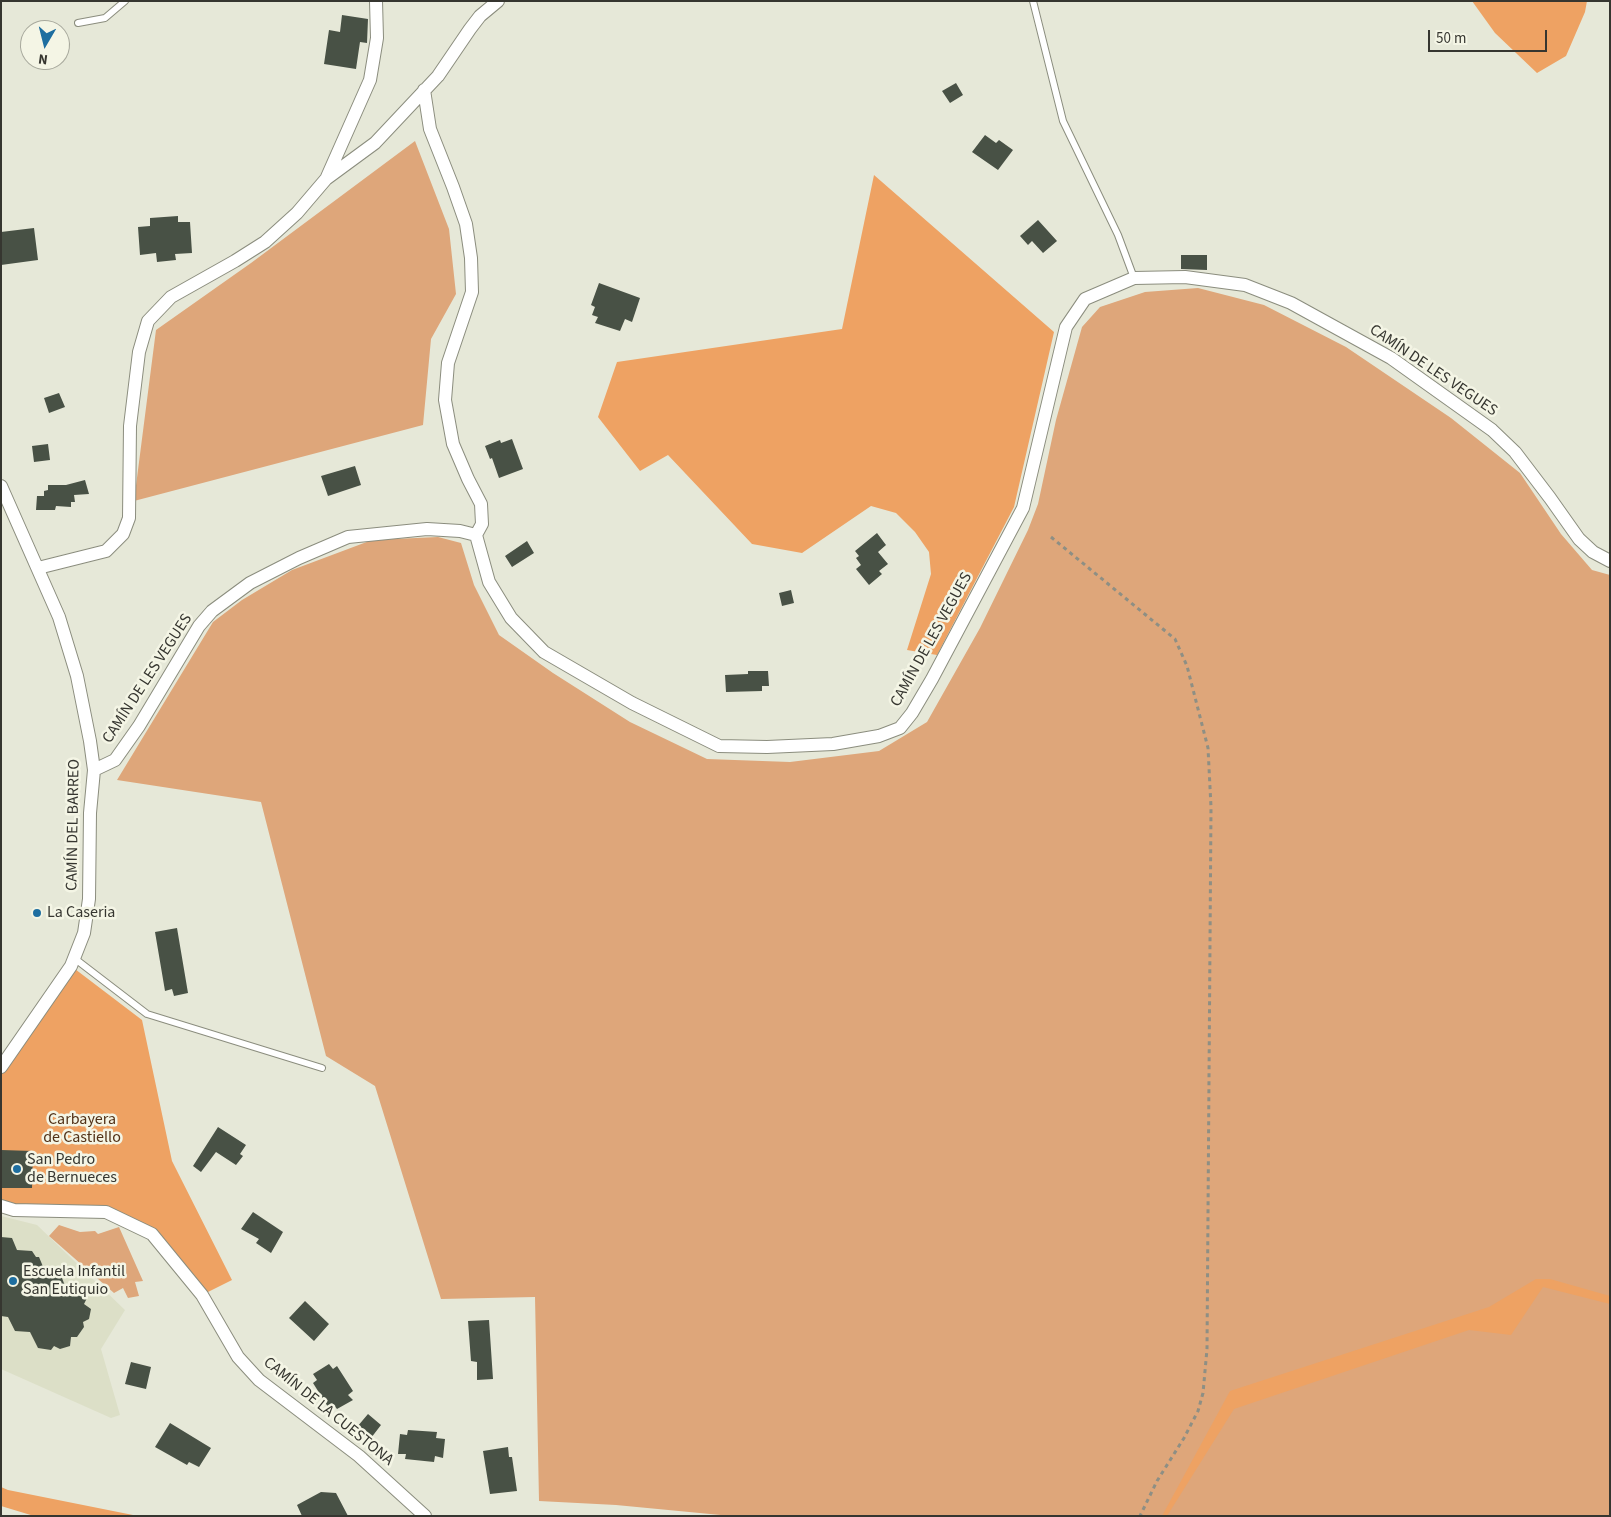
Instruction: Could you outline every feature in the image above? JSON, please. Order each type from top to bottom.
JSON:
[{"type":"street","points":[[326,179],[370,80],[377,38],[376,1]]},
{"type":"street","points":[[38,568],[106,551],[123,534],[129,518],[130,426],[133,398],[139,352],[148,321],[171,297],[265,242],[296,213],[326,179],[375,143],[438,76],[480,16],[498,1]]},
{"type":"street","points":[[424,90],[430,128],[466,224],[471,258],[472,292],[448,363],[445,400],[453,444],[468,479],[482,504],[482,524],[476,535]]},
{"type":"street","name":"CAMÍN DE LES VEGUES","points":[[94,770],[115,760],[139,726],[199,626],[212,611],[250,583],[299,558],[348,538],[427,529],[460,531],[476,535],[489,582],[510,618],[544,652],[632,703],[719,746],[767,747],[833,744],[880,736],[900,728],[912,713],[932,679],[1023,508],[1066,327],[1085,299],[1134,278],[1185,277],[1245,285],[1291,303],[1391,358],[1492,430],[1504,441],[1515,452],[1579,539],[1593,552],[1610,561]]},
{"type":"street","name":"CAMÍN DEL BARREO","points":[[1,486],[59,617],[77,676],[94,770],[90,813],[89,899],[84,933],[65,974],[1,1067]]},
{"type":"street","name":"CAMÍN DE LA CUESTONA","points":[[1,1206],[14,1210],[106,1212],[152,1234],[202,1295],[238,1356],[259,1380],[359,1456],[425,1516]]},
{"type":"lane","points":[[78,23],[105,18],[126,1]]},
{"type":"lane","points":[[1033,1],[1063,121],[1118,235],[1134,278]]},
{"type":"lane","points":[[74,958],[147,1014],[322,1068]]},
{"type":"path","points":[[1051,537],[1175,639],[1187,666],[1208,748],[1211,806],[1208,1339],[1205,1375],[1198,1411],[1184,1438],[1157,1481],[1140,1516]]},
{"type":"shaded area","points":[[415,141],[449,229],[456,294],[431,339],[423,425],[134,501],[156,330],[251,263]]},
{"type":"shaded area","points":[[1198,288],[1264,305],[1346,347],[1451,418],[1520,473],[1561,534],[1592,570],[1610,575],[1610,1516],[731,1516],[616,1505],[539,1501],[535,1297],[441,1299],[375,1086],[326,1056],[261,802],[117,780],[213,622],[242,600],[292,570],[372,540],[438,537],[461,543],[474,585],[499,635],[553,673],[630,722],[707,759],[790,762],[879,751],[927,722],[980,628],[1028,530],[1038,504],[1056,420],[1082,327],[1100,307],[1145,292]]},
{"type":"shaded area","points":[[1,1216],[37,1225],[125,1310],[101,1349],[120,1415],[111,1418],[1,1369]]},
{"type":"shaded area","points":[[59,1225],[80,1232],[95,1231],[98,1234],[119,1227],[143,1281],[135,1282],[139,1296],[128,1298],[123,1288],[114,1293],[49,1236]]},
{"type":"green space","points":[[1472,1],[1587,1],[1585,12],[1566,56],[1537,73],[1495,33]]},
{"type":"green space","points":[[874,175],[1054,332],[1014,507],[937,655],[907,650],[931,574],[929,552],[915,532],[896,513],[871,506],[802,553],[752,544],[668,455],[640,471],[598,417],[617,362],[842,329]]},
{"type":"green space","name":"Carbayera de Castiello","points":[[71,966],[142,1020],[172,1161],[232,1280],[202,1295],[152,1234],[125,1220],[1,1206],[1,1067]]},
{"type":"green space","points":[[1536,1279],[1550,1279],[1610,1296],[1610,1304],[1543,1287],[1511,1335],[1469,1330],[1234,1409],[1167,1516],[1162,1516],[1230,1391],[1489,1307]]},
{"type":"green space","points":[[1,1487],[138,1516],[34,1516],[1,1506]]},
{"type":"building","points":[[342,15],[368,19],[367,43],[360,42],[356,69],[324,64],[329,30],[340,32]]},
{"type":"building","points":[[956,83],[963,95],[950,103],[942,91]]},
{"type":"building","points":[[985,135],[996,143],[999,140],[1013,150],[998,170],[972,152]]},
{"type":"building","points":[[178,216],[178,222],[190,222],[192,253],[175,254],[176,260],[157,262],[156,253],[140,255],[138,227],[150,226],[150,218]]},
{"type":"building","points":[[1038,220],[1057,241],[1043,253],[1032,241],[1028,245],[1020,236]]},
{"type":"building","points":[[34,228],[38,260],[1,265],[1,232]]},
{"type":"building","points":[[1181,255],[1207,255],[1207,270],[1181,269]]},
{"type":"building","points":[[599,283],[640,298],[632,322],[625,319],[620,331],[595,323],[598,317],[592,315],[595,307],[591,305]]},
{"type":"building","points":[[59,393],[65,407],[49,413],[44,398]]},
{"type":"building","points":[[512,439],[523,469],[499,478],[492,458],[490,459],[485,446],[500,440],[501,443]]},
{"type":"building","points":[[48,444],[50,460],[34,462],[32,446]]},
{"type":"building","points":[[355,466],[361,485],[328,496],[321,476]]},
{"type":"building","points":[[85,480],[89,494],[74,495],[75,502],[71,502],[71,507],[56,506],[55,510],[36,510],[37,496],[44,496],[44,491],[48,490],[48,485],[66,485]]},
{"type":"building","points":[[877,533],[886,545],[878,552],[888,564],[879,571],[882,574],[869,585],[856,569],[861,565],[856,558],[859,556],[855,551]]},
{"type":"building","points":[[527,541],[534,553],[512,567],[505,556]]},
{"type":"building","points":[[791,590],[794,603],[782,606],[779,593]]},
{"type":"building","points":[[748,671],[768,671],[769,686],[762,686],[762,691],[726,692],[725,675],[748,674]]},
{"type":"building","points":[[177,928],[188,993],[174,996],[172,989],[165,991],[155,932]]},
{"type":"building","points":[[218,1127],[246,1145],[240,1154],[243,1156],[236,1165],[216,1152],[201,1172],[193,1166]]},
{"type":"building","name":"San Pedro de Bernueces","points":[[1,1150],[33,1151],[32,1188],[1,1188]]},
{"type":"building","points":[[253,1212],[283,1232],[271,1253],[256,1243],[259,1239],[241,1229]]},
{"type":"building","points":[[1,1237],[12,1238],[17,1250],[32,1251],[36,1257],[39,1257],[44,1269],[59,1270],[65,1286],[82,1288],[87,1298],[84,1304],[91,1309],[89,1319],[83,1322],[84,1327],[77,1337],[71,1337],[70,1346],[60,1349],[54,1346],[51,1350],[38,1348],[30,1332],[15,1331],[8,1317],[1,1316]]},
{"type":"building","points":[[305,1301],[329,1324],[314,1341],[289,1318]]},
{"type":"building","points":[[489,1320],[493,1379],[477,1380],[477,1362],[471,1361],[468,1321]]},
{"type":"building","points":[[131,1362],[151,1367],[146,1389],[125,1384]]},
{"type":"building","points":[[329,1364],[333,1369],[337,1366],[353,1391],[348,1395],[353,1400],[337,1409],[333,1404],[328,1407],[313,1383],[317,1380],[313,1374]]},
{"type":"building","points":[[368,1414],[381,1425],[371,1438],[357,1427]]},
{"type":"building","points":[[170,1423],[211,1448],[199,1467],[189,1462],[187,1465],[155,1447]]},
{"type":"building","points":[[408,1430],[437,1432],[436,1438],[445,1439],[443,1458],[435,1456],[434,1462],[405,1459],[406,1454],[398,1454],[400,1434],[407,1435]]},
{"type":"building","points":[[508,1447],[509,1457],[512,1457],[517,1491],[490,1494],[483,1451]]},
{"type":"building","points":[[321,1492],[336,1493],[348,1516],[302,1516],[297,1505]]},
{"type":"place","name":"La Caseria","points":[[37,913]]},
{"type":"place","name":"San Pedro de Bernueces","points":[[17,1169]]},
{"type":"place","name":"Escuela Infantil San Eutiquio","points":[[13,1281]]}]
